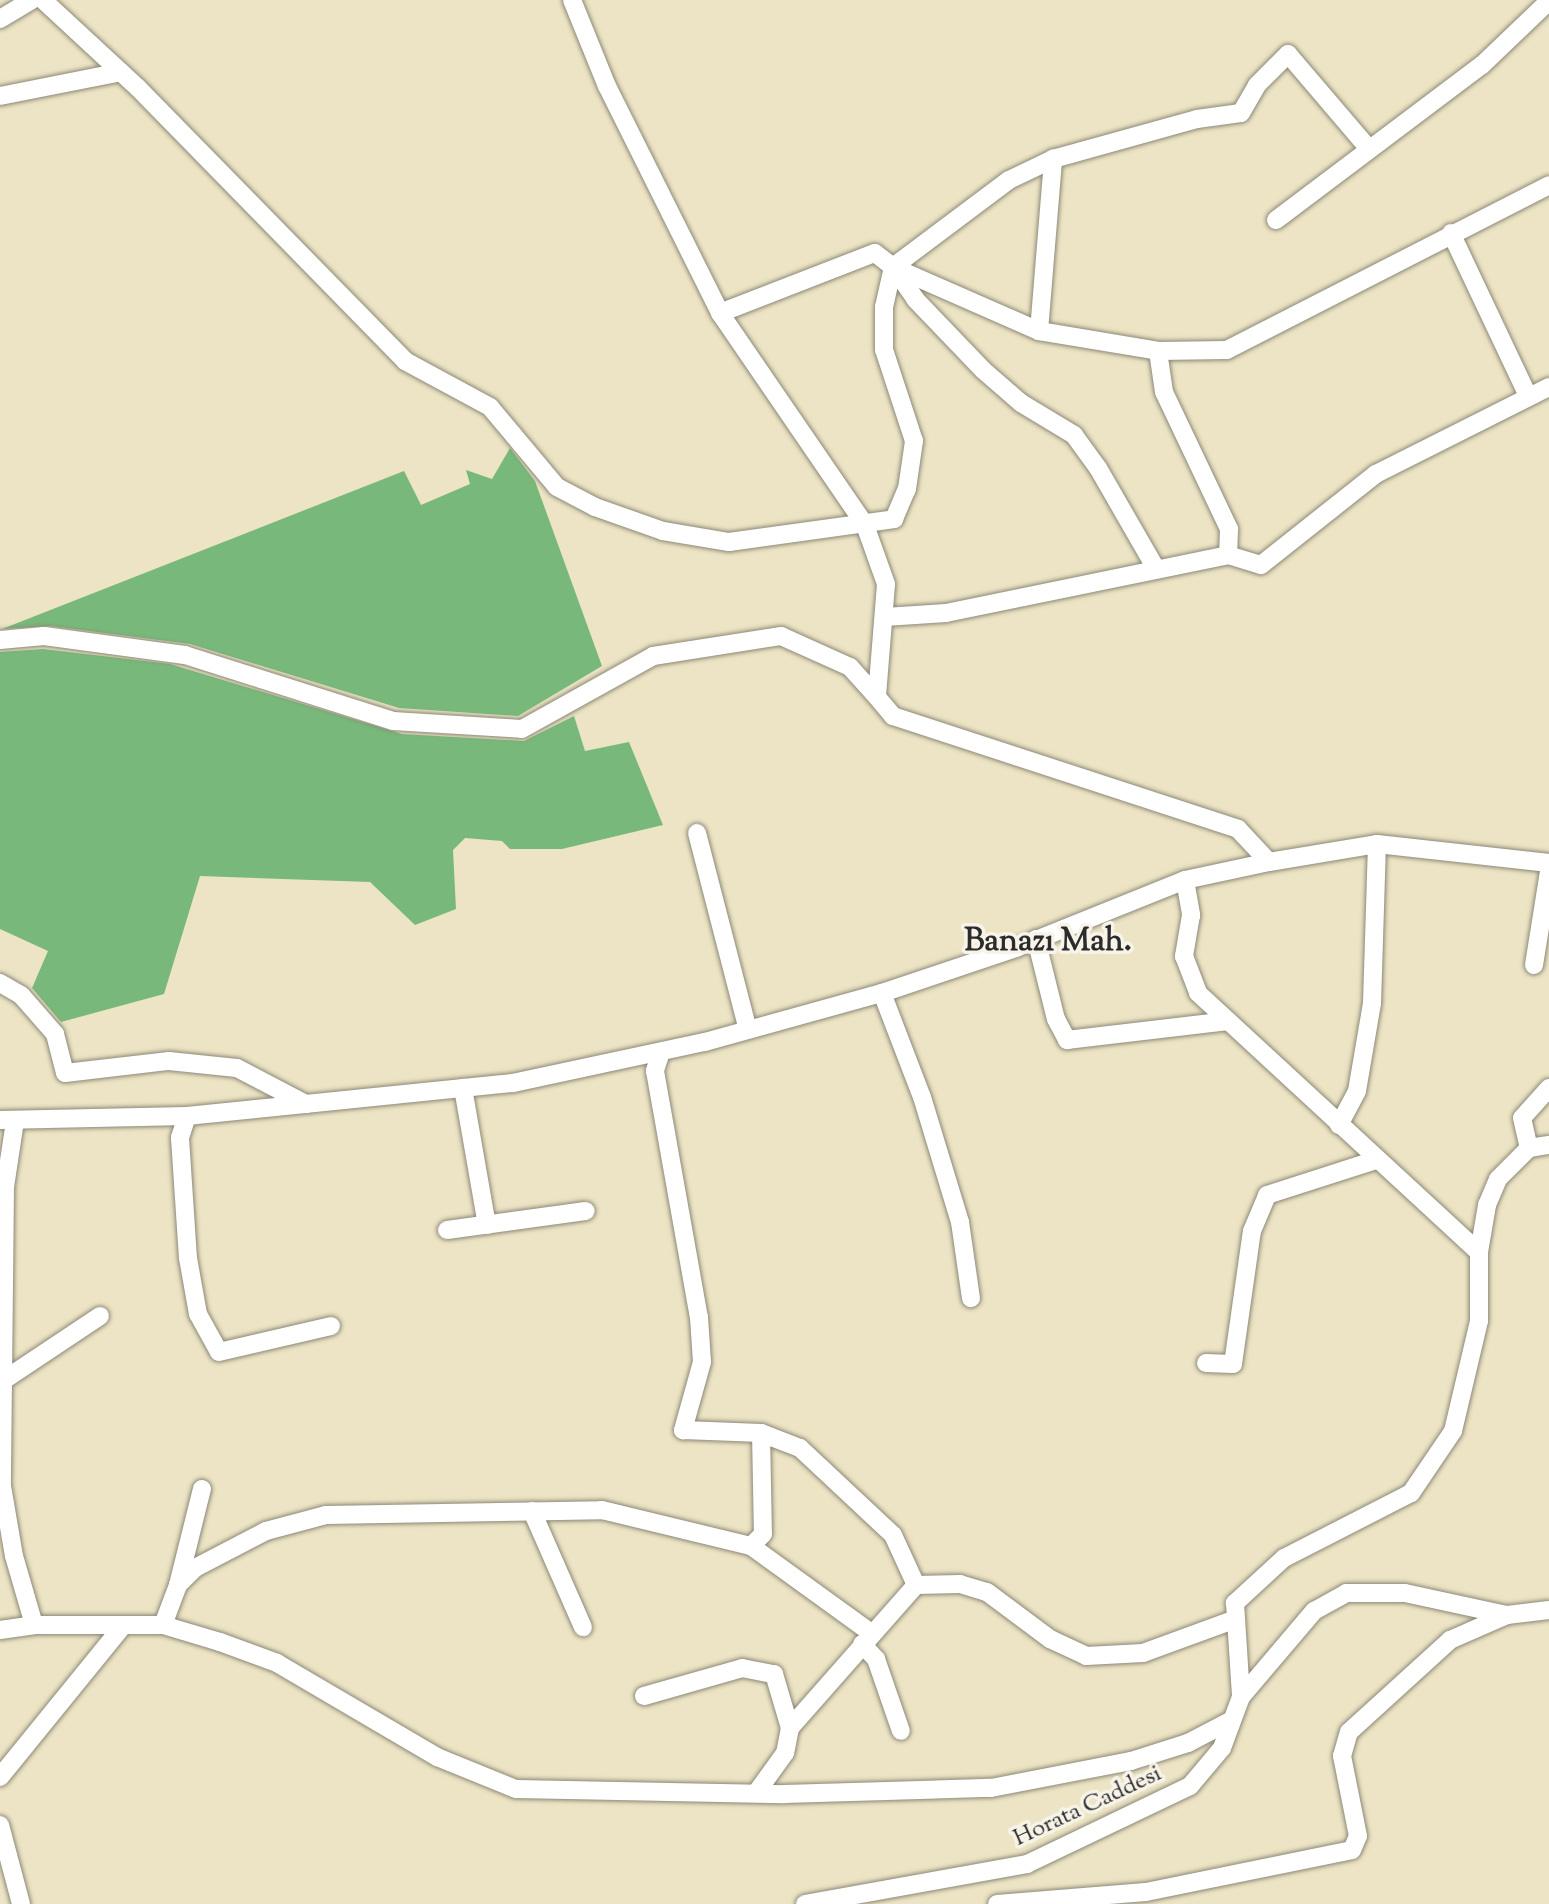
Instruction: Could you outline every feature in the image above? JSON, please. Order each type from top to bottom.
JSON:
[{"type":"street","points":[[0,19],[32,0]]},
{"type":"street","points":[[43,0],[121,72],[405,361],[490,407],[557,487],[595,507],[663,531],[729,542],[894,519],[907,489],[914,441],[884,350],[884,307],[893,267],[1009,180],[1053,159],[1198,119],[1241,113],[1257,85],[1288,54],[1369,149]]},
{"type":"street","points":[[572,0],[607,86],[720,313],[865,525],[886,584],[877,697]]},
{"type":"street","points":[[1276,220],[1482,65],[1549,1]]},
{"type":"street","points":[[0,96],[121,72]]},
{"type":"street","points":[[1040,331],[1053,159]]},
{"type":"street","points":[[720,313],[875,253],[893,267],[1040,331],[1158,351],[1227,350],[1549,185]]},
{"type":"street","points":[[1451,233],[1528,396]]},
{"type":"street","points":[[893,267],[915,299],[983,370],[1021,403],[1074,435],[1098,468],[1155,567]]},
{"type":"street","points":[[1158,351],[1164,392],[1229,529],[1228,555]]},
{"type":"street","points":[[885,617],[946,613],[1155,567],[1228,555],[1261,565],[1376,474],[1549,387]]},
{"type":"street","points":[[0,640],[44,636],[185,655],[393,722],[523,729],[653,656],[781,636],[850,667],[893,716],[915,726],[1238,829],[1269,862]]},
{"type":"street","points":[[697,833],[748,1030]]},
{"type":"street","points":[[1339,1125],[1357,1091],[1372,1003],[1377,844]]},
{"type":"street","points":[[34,1625],[14,1556],[2,1486],[1,1382],[8,1120],[187,1116],[513,1083],[661,1052],[883,993],[1035,939],[1185,880],[1269,862],[1377,844],[1549,863]]},
{"type":"street","points":[[1534,965],[1549,871]]},
{"type":"street","points":[[1185,880],[1191,915],[1184,956],[1198,993],[1376,1160],[1451,1222],[1479,1252]]},
{"type":"street","points":[[1035,939],[1056,1019],[1067,1040],[1228,1021]]},
{"type":"street","points":[[0,984],[21,995],[55,1034],[65,1073],[169,1061],[237,1068],[306,1104]]},
{"type":"street","points":[[883,993],[922,1097],[960,1222],[971,1298]]},
{"type":"street","points":[[661,1052],[655,1071],[699,1317],[702,1362],[683,1430],[761,1433],[800,1448],[893,1535],[916,1585]]},
{"type":"street","points":[[463,1088],[487,1225]]},
{"type":"street","points":[[1529,1148],[1522,1118],[1549,1088]]},
{"type":"street","points":[[187,1116],[180,1138],[188,1258],[198,1314],[219,1352],[331,1326]]},
{"type":"street","points":[[1241,1697],[1233,1620],[1235,1603],[1284,1558],[1411,1493],[1453,1431],[1479,1321],[1479,1252],[1487,1205],[1498,1179],[1529,1148],[1549,1145]]},
{"type":"street","points":[[1206,1363],[1233,1364],[1252,1231],[1267,1195],[1376,1160]]},
{"type":"street","points":[[447,1230],[586,1211]]},
{"type":"street","points":[[1,1382],[100,1316]]},
{"type":"street","points":[[751,1546],[763,1534],[761,1433]]},
{"type":"street","points":[[163,1625],[178,1585],[202,1489]]},
{"type":"street","points":[[178,1585],[195,1569],[267,1531],[327,1515],[602,1510],[751,1546],[867,1638],[901,1731]]},
{"type":"street","points":[[532,1511],[583,1627]]},
{"type":"street","points":[[790,1728],[916,1585],[960,1584],[987,1592],[1049,1639],[1086,1656],[1143,1653],[1233,1620]]},
{"type":"street","points":[[1241,1697],[1314,1611],[1346,1593],[1405,1593],[1507,1615]]},
{"type":"street","points":[[997,1904],[1146,1892],[1352,1850],[1358,1836],[1342,1756],[1349,1732],[1450,1640],[1507,1615],[1549,1610]]},
{"type":"street","points":[[0,1630],[34,1625],[122,1628],[163,1625],[276,1663],[438,1757],[516,1789],[756,1793],[991,1788],[1131,1762],[1188,1743],[1230,1721]]},
{"type":"street","points":[[0,1777],[122,1628]]},
{"type":"street","points":[[644,1696],[742,1668],[774,1674],[790,1728],[785,1753],[756,1793]]},
{"type":"street","name":"Horata Caddesi","points":[[805,1904],[1027,1864],[1190,1786],[1222,1748],[1241,1697]]},
{"type":"street","points":[[0,1825],[21,1904]]},
{"type":"green space","points":[[510,448],[535,481],[602,666],[518,716],[399,708],[190,644],[50,626],[2,629],[404,471],[421,505],[470,484],[466,470],[492,479]]},
{"type":"green space","points":[[43,649],[170,664],[402,734],[524,741],[574,716],[585,751],[629,742],[663,825],[562,849],[510,849],[502,841],[465,838],[453,850],[456,909],[415,925],[370,882],[200,876],[164,994],[61,1022],[32,988],[48,951],[0,929],[0,652]]},
{"type":"district","name":"Banazı Mah.","points":[[1048,942]]}]
